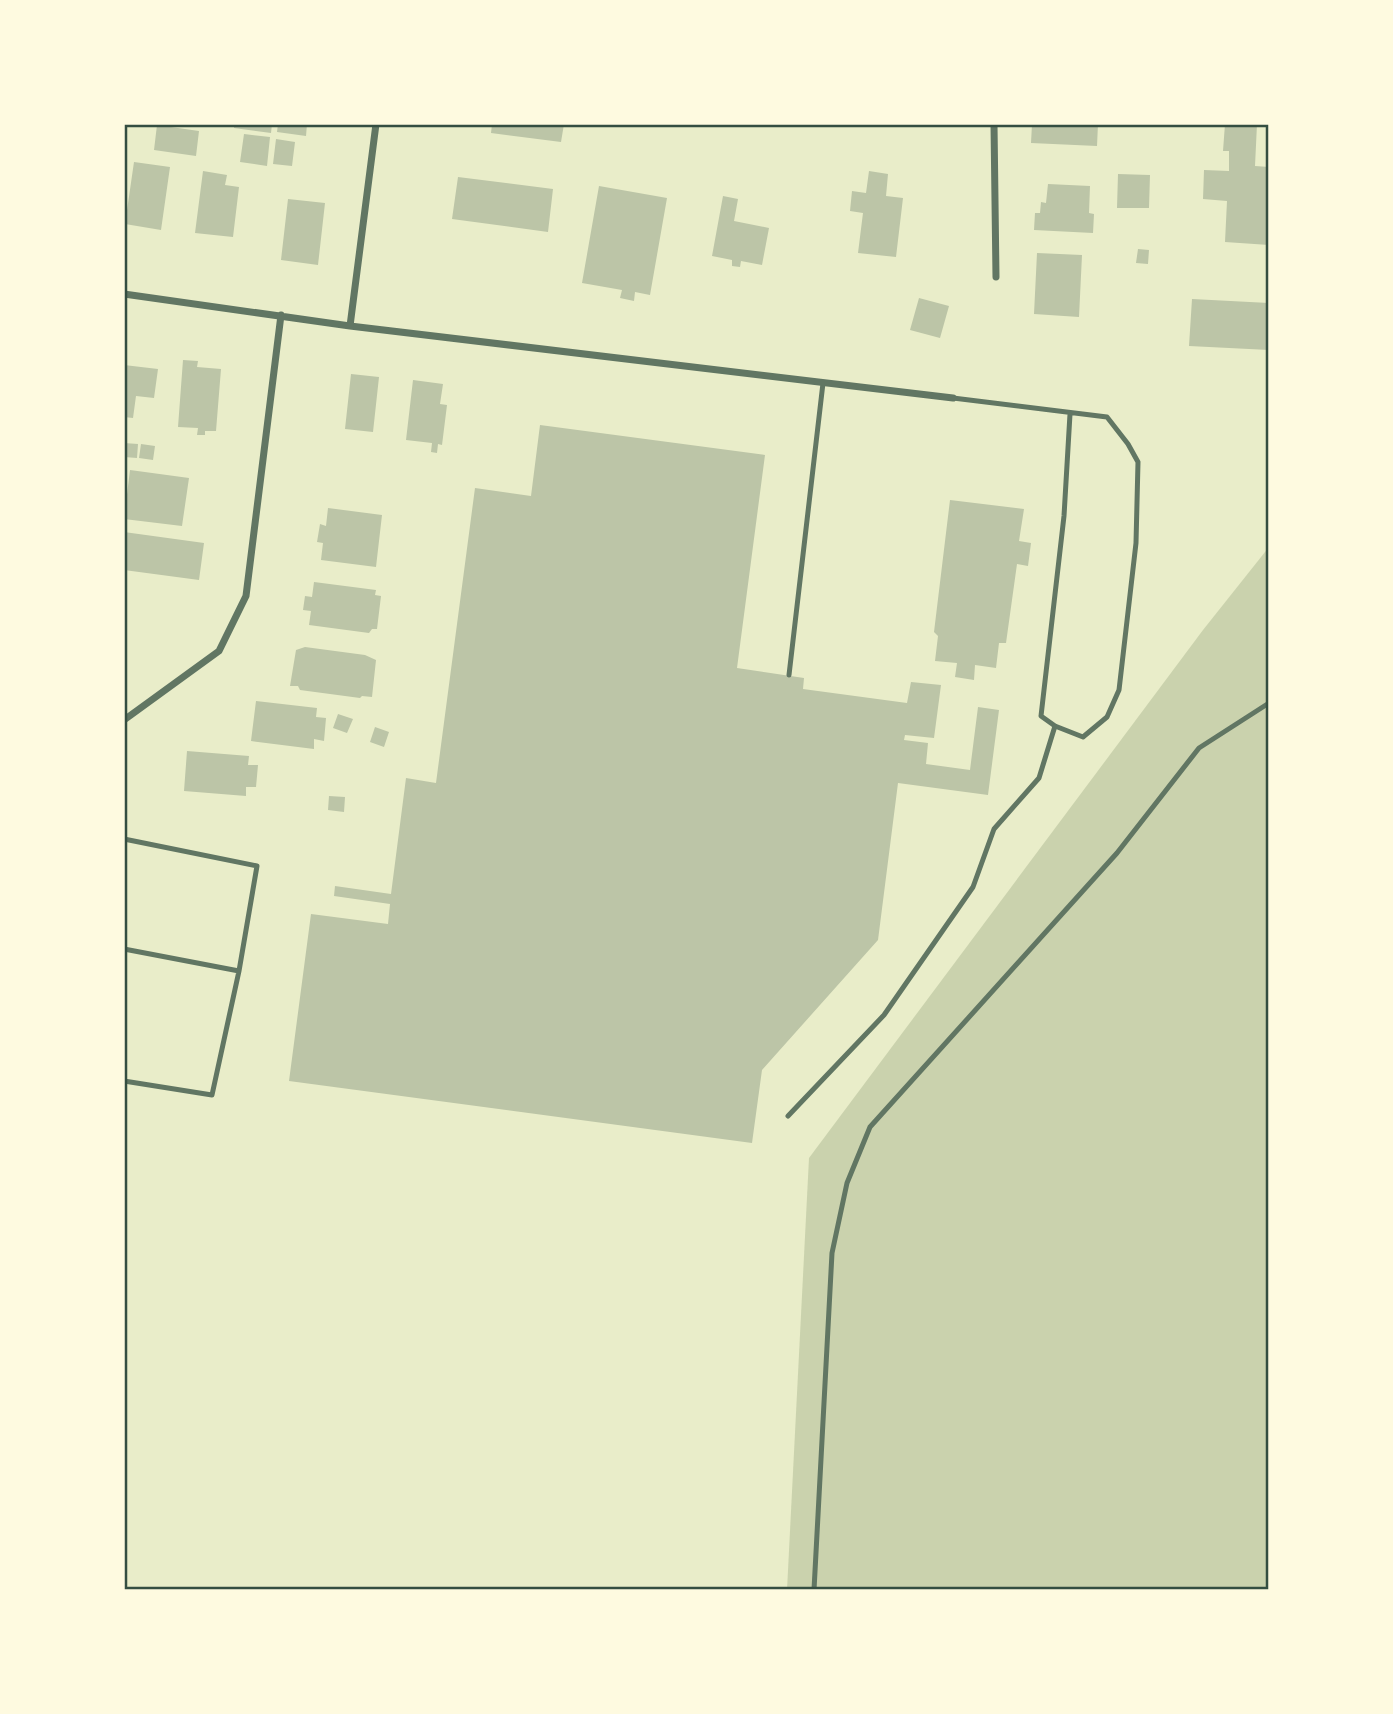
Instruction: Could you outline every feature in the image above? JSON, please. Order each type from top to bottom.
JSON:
[{"type":"street","points":[[351,326],[376,124]]},
{"type":"street","points":[[994,124],[996,277]]},
{"type":"street","points":[[124,295],[351,326],[953,398]]},
{"type":"street","points":[[124,720],[219,651],[246,596],[281,315]]},
{"type":"lane","points":[[789,676],[823,383]]},
{"type":"lane","points":[[953,398],[1070,414],[1107,416],[1138,462],[1136,543],[1119,690],[1107,718],[1083,737],[1055,726],[1041,716],[1064,516],[1070,414]]},
{"type":"lane","points":[[814,1590],[832,1253],[847,1183],[870,1127],[1117,853],[1199,748],[1269,703]]},
{"type":"lane","points":[[788,1116],[884,1015],[973,887],[994,830],[1039,778],[1055,726]]},
{"type":"lane","points":[[124,839],[257,866],[239,971],[212,1095],[124,1081]]},
{"type":"lane","points":[[124,949],[239,971]]},
{"type":"green space","points":[[1269,547],[1269,1590],[787,1590],[809,1158],[1203,630]]},
{"type":"building","points":[[234,124],[272,124],[271,133],[234,128]]},
{"type":"building","points":[[278,124],[307,124],[306,136],[277,132]]},
{"type":"building","points":[[492,124],[564,124],[561,142],[491,133]]},
{"type":"building","points":[[1032,124],[1098,124],[1097,146],[1031,143]]},
{"type":"building","points":[[1225,124],[1257,124],[1255,166],[1269,167],[1269,245],[1225,242],[1227,201],[1203,199],[1204,170],[1229,171],[1229,151],[1223,151]]},
{"type":"building","points":[[157,125],[199,131],[196,156],[154,150]]},
{"type":"building","points":[[244,134],[270,137],[267,166],[240,162]]},
{"type":"building","points":[[276,139],[295,142],[292,166],[273,164]]},
{"type":"building","points":[[134,162],[170,167],[161,230],[125,224]]},
{"type":"building","points":[[203,171],[227,175],[225,185],[239,187],[233,237],[195,233]]},
{"type":"building","points":[[869,171],[888,174],[886,196],[903,198],[896,257],[858,253],[863,213],[850,211],[852,191],[866,193]]},
{"type":"building","points":[[1118,174],[1150,175],[1149,208],[1117,208]]},
{"type":"building","points":[[458,177],[553,189],[548,232],[452,219]]},
{"type":"building","points":[[1048,184],[1090,186],[1089,213],[1094,214],[1093,233],[1034,230],[1035,213],[1040,213],[1041,202],[1046,203]]},
{"type":"building","points":[[599,186],[667,198],[650,295],[635,292],[634,301],[620,298],[622,290],[582,283]]},
{"type":"building","points":[[723,196],[738,199],[734,221],[769,228],[762,265],[741,261],[740,267],[732,266],[732,260],[712,256]]},
{"type":"building","points":[[288,199],[325,203],[318,265],[281,260]]},
{"type":"building","points":[[1138,249],[1149,250],[1148,264],[1136,263]]},
{"type":"building","points":[[1037,253],[1082,255],[1079,317],[1034,314]]},
{"type":"building","points":[[919,298],[949,306],[940,338],[910,330]]},
{"type":"building","points":[[1192,299],[1269,303],[1269,350],[1189,346]]},
{"type":"building","points":[[183,360],[198,361],[197,367],[221,369],[216,431],[205,431],[205,435],[197,435],[198,428],[178,427]]},
{"type":"building","points":[[124,365],[158,369],[154,398],[136,396],[133,418],[124,417]]},
{"type":"building","points":[[351,374],[379,377],[373,432],[345,429]]},
{"type":"building","points":[[413,380],[443,384],[440,404],[447,405],[442,445],[438,444],[437,453],[431,452],[432,443],[406,440]]},
{"type":"building","points":[[540,425],[765,455],[737,668],[804,678],[803,689],[907,703],[911,682],[941,685],[934,738],[905,735],[904,740],[928,743],[926,764],[970,770],[978,707],[999,710],[988,795],[898,783],[878,940],[762,1070],[752,1143],[289,1081],[311,914],[388,924],[390,904],[334,896],[335,886],[391,894],[406,778],[436,783],[475,488],[531,496]]},
{"type":"building","points":[[124,443],[138,444],[137,458],[124,457]]},
{"type":"building","points":[[141,444],[155,446],[153,460],[139,458]]},
{"type":"building","points":[[130,470],[189,478],[182,526],[124,519]]},
{"type":"building","points":[[950,500],[1024,509],[1019,541],[1031,543],[1028,566],[1017,564],[1006,643],[999,643],[996,668],[975,665],[974,680],[955,677],[957,663],[935,661],[938,636],[934,632]]},
{"type":"building","points":[[328,508],[382,515],[376,567],[321,560],[323,543],[317,542],[320,524],[326,526]]},
{"type":"building","points":[[124,532],[204,543],[199,580],[124,570]]},
{"type":"building","points":[[314,582],[376,590],[375,595],[381,596],[377,629],[372,629],[369,633],[309,625],[311,611],[303,610],[305,596],[312,597]]},
{"type":"building","points":[[305,647],[365,655],[376,660],[372,697],[360,698],[300,690],[298,686],[290,686],[296,650]]},
{"type":"building","points":[[256,701],[317,708],[316,717],[326,718],[324,741],[314,739],[314,749],[251,741]]},
{"type":"building","points":[[338,714],[353,719],[347,733],[333,728]]},
{"type":"building","points":[[375,727],[389,732],[384,747],[370,742]]},
{"type":"building","points":[[187,751],[249,756],[248,765],[258,765],[256,787],[246,787],[246,796],[184,791]]},
{"type":"building","points":[[329,796],[345,797],[344,812],[328,810]]}]
